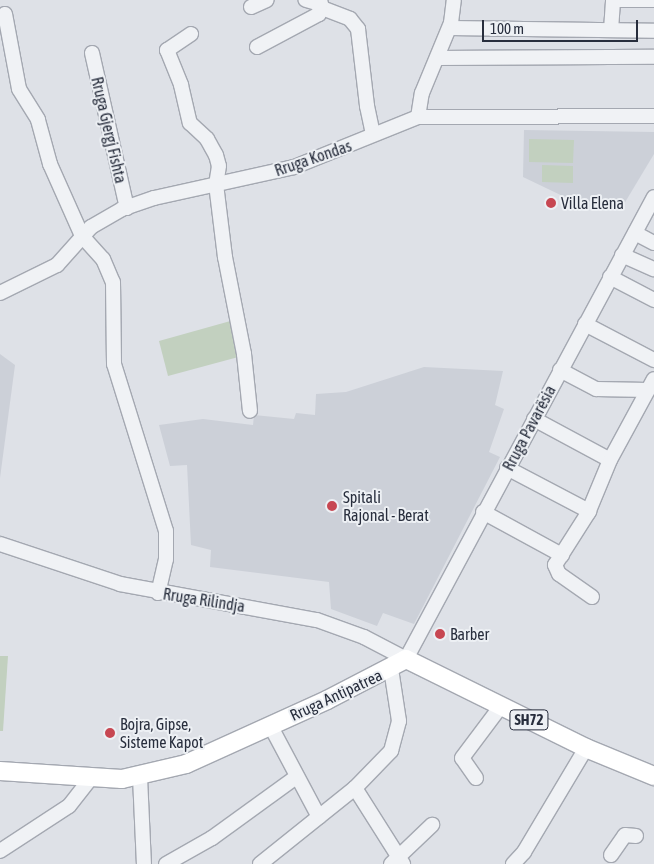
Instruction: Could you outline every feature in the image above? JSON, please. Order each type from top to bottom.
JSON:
[{"type":"main road","name":"SH72","points":[[398,664],[501,706],[586,748],[654,776]]},
{"type":"main road","name":"Rruga Antipatrea","points":[[0,771],[91,778],[140,777],[186,764],[398,664]]},
{"type":"street","points":[[251,7],[267,0]]},
{"type":"street","points":[[306,0],[320,2],[326,11],[350,19],[358,29],[366,106],[373,134]]},
{"type":"street","points":[[418,116],[422,93],[450,28],[454,0]]},
{"type":"street","points":[[611,30],[613,0],[654,0]]},
{"type":"street","points":[[257,47],[319,14],[320,2]]},
{"type":"street","points":[[5,14],[19,89],[38,120],[50,164],[82,236],[103,259],[113,282],[114,364],[166,531],[166,559],[158,593]]},
{"type":"street","points":[[450,28],[654,30]]},
{"type":"street","points":[[192,34],[167,50],[181,85],[190,123],[207,139],[216,155],[216,184],[250,411]]},
{"type":"street","name":"Rruga Gjergj Fishta","points":[[92,53],[126,208]]},
{"type":"street","points":[[438,58],[654,58]]},
{"type":"street","name":"Rruga Kondas","points":[[0,293],[57,265],[91,227],[126,208],[216,184],[294,167],[418,116],[654,116]]},
{"type":"street","name":"Rruga Pavarësia","points":[[398,664],[534,419],[654,196]]},
{"type":"street","points":[[635,233],[654,243]]},
{"type":"street","points":[[622,255],[654,269]]},
{"type":"street","points":[[610,278],[654,300]]},
{"type":"street","points":[[585,324],[654,360]]},
{"type":"street","points":[[560,370],[596,389],[651,385]]},
{"type":"street","points":[[592,597],[555,570],[589,511],[610,460],[651,385]]},
{"type":"street","points":[[534,419],[610,460]]},
{"type":"street","points":[[507,468],[589,511]]},
{"type":"street","points":[[483,512],[562,555]]},
{"type":"street","name":"Rruga Rilindja","points":[[0,544],[73,570],[158,593],[317,620],[364,637],[398,664]]},
{"type":"street","points":[[260,864],[355,788],[386,758],[397,738],[398,664]]},
{"type":"street","points":[[476,778],[462,758],[501,706]]},
{"type":"street","points":[[270,726],[295,778],[319,817]]},
{"type":"street","points":[[513,864],[524,852],[586,748]]},
{"type":"street","points":[[140,777],[144,864]]},
{"type":"street","points":[[0,851],[61,812],[78,798],[91,778]]},
{"type":"street","points":[[166,864],[212,838],[295,778]]},
{"type":"street","points":[[355,788],[397,862],[432,825]]},
{"type":"street","points":[[612,855],[625,834],[636,836]]},
{"type":"shaded area","points":[[524,130],[654,132],[654,154],[624,204],[571,200],[523,177]]},
{"type":"shaded area","points":[[0,354],[15,365],[0,478]]},
{"type":"shaded area","name":"Spitali Rajonal - Berat","points":[[424,367],[503,371],[495,405],[504,409],[489,452],[500,457],[414,624],[383,613],[377,626],[331,609],[329,582],[210,567],[211,550],[191,545],[187,465],[170,466],[159,425],[203,419],[253,425],[254,415],[294,419],[296,413],[315,415],[316,394],[346,392]]},
{"type":"green space","points":[[529,139],[574,140],[573,163],[529,162]]},
{"type":"green space","points":[[542,165],[573,166],[573,183],[542,182]]},
{"type":"green space","points":[[234,320],[242,356],[168,376],[159,341]]},
{"type":"green space","points":[[0,656],[8,656],[3,731],[0,731]]},
{"type":"place","name":"Villa Elena","points":[[551,203]]},
{"type":"place","name":"Spitali Rajonal - Berat","points":[[332,506]]},
{"type":"place","name":"Barber","points":[[440,634]]},
{"type":"place","name":"Bojra, Gipse, Sisteme Kapot","points":[[110,733]]}]
